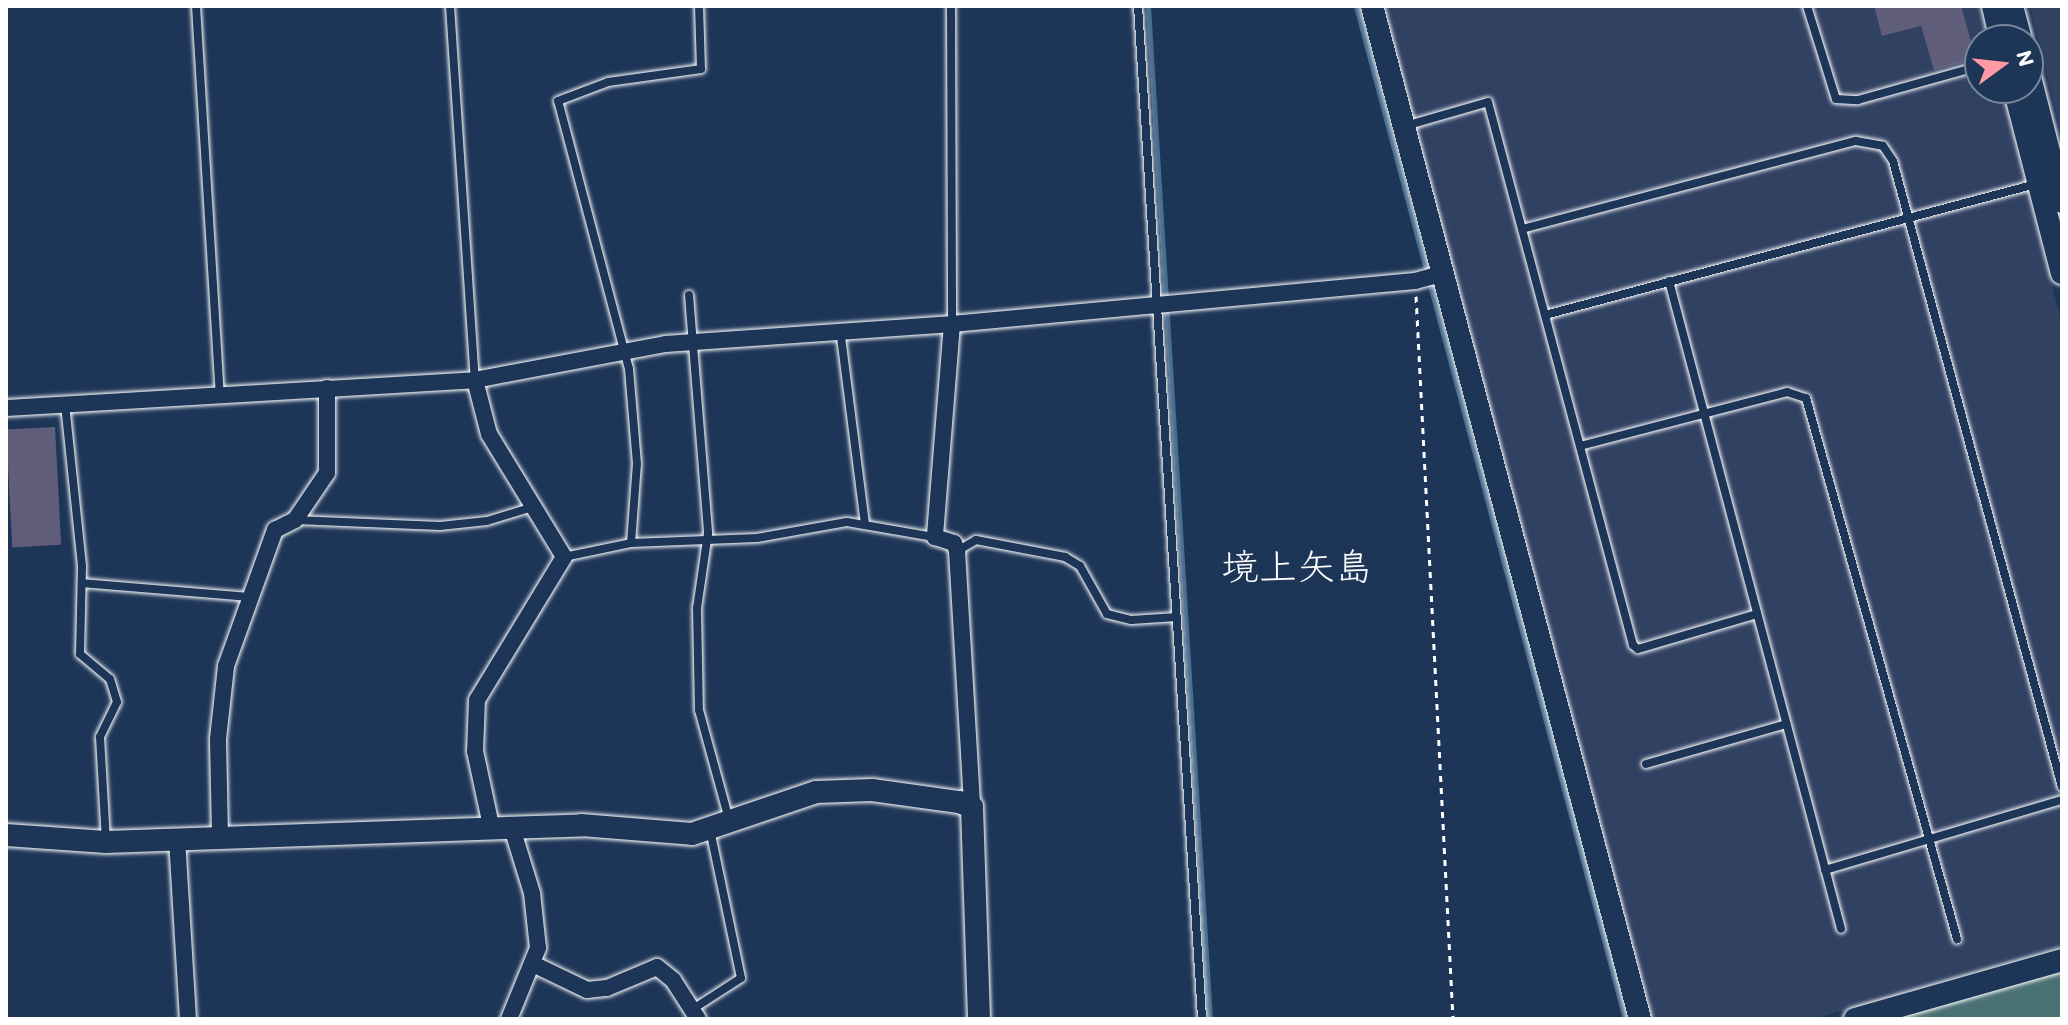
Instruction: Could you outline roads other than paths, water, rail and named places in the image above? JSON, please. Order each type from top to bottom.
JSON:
[{"type":"street","points":[[1372,6],[1640,1019]]},
{"type":"street","points":[[2020,104],[2047,181],[2062,202]]},
{"type":"street","points":[[2034,104],[2062,273]]},
{"type":"street","points":[[6,408],[475,380],[624,349],[696,341],[840,329],[952,324],[1415,281],[1444,273]]},
{"type":"street","points":[[952,324],[935,537],[954,543],[957,551],[972,807],[979,1019]]},
{"type":"street","points":[[475,380],[489,434],[564,557],[477,700],[475,751],[502,829],[534,902],[538,948],[533,964],[520,981],[509,1019]]},
{"type":"street","points":[[220,836],[219,706],[248,597],[275,530],[295,520],[327,473],[327,388]]},
{"type":"street","points":[[6,835],[106,842],[581,825],[675,834],[720,825],[794,797],[833,791],[872,790],[972,807]]},
{"type":"street","points":[[177,839],[188,1019]]},
{"type":"street","points":[[1855,1019],[2062,960]]},
{"type":"street","points":[[533,964],[587,990],[607,988],[657,967],[696,1014]]},
{"type":"lane","points":[[196,6],[220,394]]},
{"type":"lane","points":[[450,6],[475,380]]},
{"type":"lane","points":[[631,543],[635,409],[624,349],[558,101],[608,82],[701,69],[699,6]]},
{"type":"lane","points":[[951,6],[952,324]]},
{"type":"lane","points":[[1138,6],[1202,1019]]},
{"type":"lane","points":[[1807,6],[1836,99],[1858,100],[1964,70]]},
{"type":"lane","points":[[1404,126],[1488,102],[1633,645],[1638,649],[1757,614]]},
{"type":"lane","points":[[1522,229],[1856,141],[1876,142],[1888,154],[2062,787]]},
{"type":"lane","points":[[1545,315],[2047,181]]},
{"type":"lane","points":[[1669,281],[1841,929]]},
{"type":"lane","points":[[689,295],[696,341],[708,542],[697,608],[699,710],[720,825],[741,978],[696,1014]]},
{"type":"lane","points":[[840,329],[865,523]]},
{"type":"lane","points":[[1580,446],[1787,392],[1806,398],[1922,828],[1930,839],[1957,939]]},
{"type":"lane","points":[[65,404],[82,583],[80,654],[110,679],[117,702],[100,737],[106,842]]},
{"type":"lane","points":[[295,520],[440,526],[487,521],[534,506]]},
{"type":"lane","points":[[564,557],[631,543],[708,542],[865,523],[935,537]]},
{"type":"lane","points":[[957,551],[976,540],[1065,557],[1080,566],[1107,614],[1131,620],[1177,617]]},
{"type":"lane","points":[[82,583],[248,597]]},
{"type":"lane","points":[[1646,764],[1786,724]]},
{"type":"lane","points":[[1825,870],[2062,800]]},
{"type":"waterway","points":[[1148,6],[1210,1019]]},
{"type":"waterway","points":[[1356,6],[1625,1019]]},
{"type":"district","name":"境上矢島","points":[[1297,568]]}]
